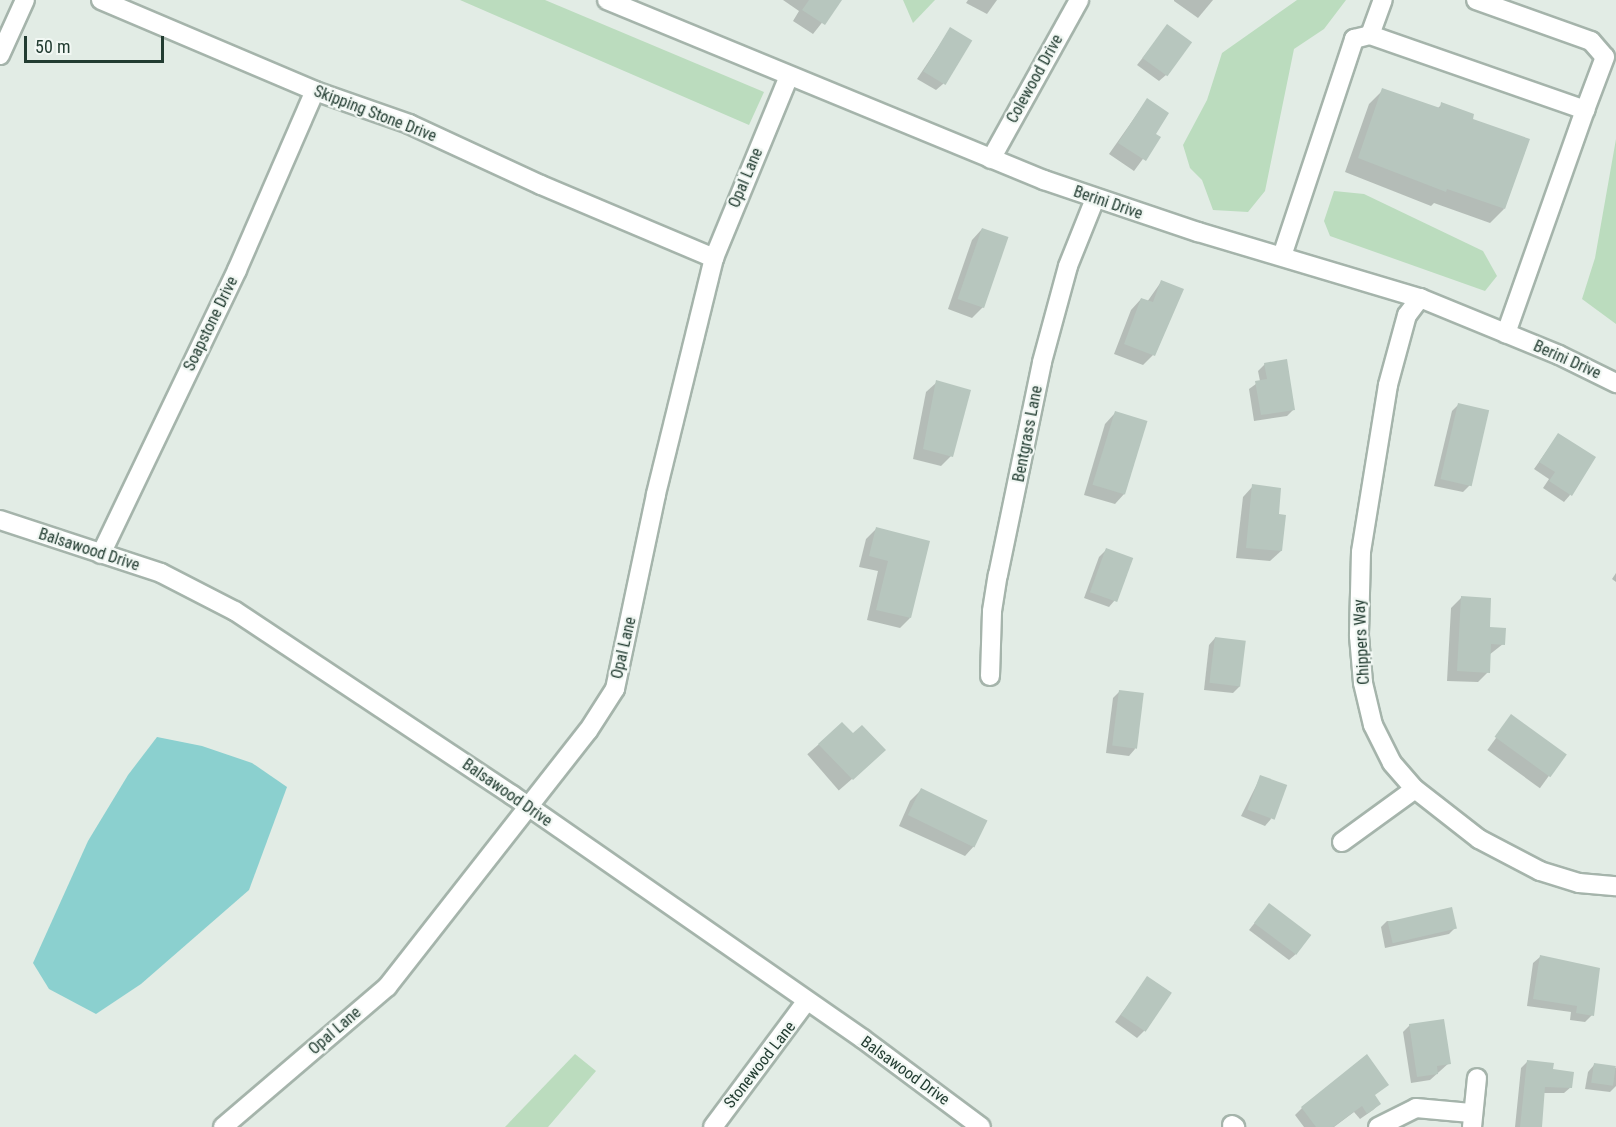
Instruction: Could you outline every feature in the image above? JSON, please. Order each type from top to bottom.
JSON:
[{"type":"street","points":[[0,55],[24,0]]},
{"type":"street","name":"Skipping Stone Drive","points":[[101,0],[315,91],[409,124],[541,185],[714,258]]},
{"type":"street","name":"Berini Drive","points":[[606,0],[991,159],[1095,199],[1420,298],[1506,333],[1616,383]]},
{"type":"street","name":"Colewood Drive","points":[[991,159],[1079,0]]},
{"type":"street","points":[[1370,35],[1383,0]]},
{"type":"street","points":[[1476,0],[1591,40],[1605,57],[1506,333]]},
{"type":"street","points":[[1282,256],[1354,39],[1370,35],[1585,110]]},
{"type":"street","name":"Opal Lane","points":[[223,1127],[387,987],[588,731],[615,689],[656,494],[714,258],[789,76]]},
{"type":"street","name":"Soapstone Drive","points":[[101,554],[237,270],[315,91]]},
{"type":"street","name":"Bentgrass Lane","points":[[990,676],[992,611],[1042,362],[1068,266],[1095,199]]},
{"type":"street","name":"Chippers Way","points":[[1420,298],[1407,315],[1380,426],[1361,552],[1359,606],[1363,683],[1373,725],[1392,763],[1415,789],[1442,813],[1506,856],[1559,878],[1616,886]]},
{"type":"street","name":"Balsawood Drive","points":[[0,520],[160,573],[235,611],[529,808],[981,1127]]},
{"type":"street","points":[[1342,842],[1415,789]]},
{"type":"street","name":"Stonewood Lane","points":[[713,1127],[806,1002]]},
{"type":"street","points":[[1378,1127],[1416,1108],[1471,1120],[1477,1078]]},
{"type":"green space","points":[[460,0],[545,0],[764,92],[749,125]]},
{"type":"green space","points":[[903,0],[935,0],[913,23]]},
{"type":"green space","points":[[1297,0],[1346,0],[1324,29],[1294,49],[1265,191],[1248,212],[1213,210],[1202,180],[1190,168],[1183,145],[1207,100],[1222,53]]},
{"type":"green space","points":[[1616,139],[1616,324],[1582,299],[1595,258]]},
{"type":"green space","points":[[1334,191],[1364,194],[1483,251],[1497,276],[1485,291],[1330,236],[1324,221]]},
{"type":"green space","points":[[575,1054],[596,1071],[548,1127],[505,1127]]},
{"type":"water","points":[[157,737],[202,746],[252,763],[287,787],[249,890],[141,984],[96,1014],[49,989],[33,963],[88,841],[128,775]]},
{"type":"building","points":[[809,0],[842,0],[825,25],[802,10]]},
{"type":"building","points":[[1167,24],[1192,42],[1167,76],[1142,58]]},
{"type":"building","points":[[950,27],[972,40],[946,85],[923,72]]},
{"type":"building","points":[[1382,88],[1440,108],[1441,102],[1474,114],[1473,119],[1530,139],[1505,209],[1447,189],[1446,192],[1358,158]]},
{"type":"building","points":[[1147,98],[1169,113],[1156,134],[1161,137],[1146,161],[1118,143]]},
{"type":"building","points":[[982,228],[1008,237],[984,308],[958,299]]},
{"type":"building","points":[[1161,280],[1184,289],[1155,356],[1124,344],[1141,298],[1153,302]]},
{"type":"building","points":[[1287,359],[1295,410],[1261,415],[1255,381],[1267,379],[1264,363]]},
{"type":"building","points":[[936,380],[971,390],[953,457],[923,449]]},
{"type":"building","points":[[1458,403],[1489,410],[1472,486],[1440,479]]},
{"type":"building","points":[[1115,411],[1148,421],[1125,495],[1092,485]]},
{"type":"building","points":[[1558,433],[1596,457],[1572,496],[1549,481],[1555,472],[1539,462]]},
{"type":"building","points":[[1252,484],[1281,488],[1279,514],[1286,515],[1282,551],[1246,548]]},
{"type":"building","points":[[876,527],[930,541],[911,618],[876,610],[888,561],[869,556]]},
{"type":"building","points":[[1106,548],[1133,558],[1117,602],[1090,592]]},
{"type":"building","points":[[1461,596],[1491,598],[1490,627],[1506,628],[1505,645],[1491,644],[1490,673],[1457,671]]},
{"type":"building","points":[[1215,637],[1246,641],[1240,686],[1209,683]]},
{"type":"building","points":[[1119,690],[1144,693],[1137,749],[1112,746]]},
{"type":"building","points":[[1511,714],[1567,755],[1550,777],[1495,737]]},
{"type":"building","points":[[842,722],[853,733],[862,725],[886,750],[853,780],[818,744]]},
{"type":"building","points":[[1260,775],[1287,785],[1275,820],[1247,810]]},
{"type":"building","points":[[921,788],[988,820],[974,847],[908,815]]},
{"type":"building","points":[[1269,903],[1311,935],[1296,955],[1254,923]]},
{"type":"building","points":[[1452,907],[1457,928],[1393,943],[1388,922]]},
{"type":"building","points":[[1540,955],[1600,968],[1594,1016],[1576,1013],[1577,1006],[1533,999]]},
{"type":"building","points":[[1147,976],[1172,993],[1146,1032],[1121,1015]]},
{"type":"building","points":[[1444,1019],[1451,1064],[1437,1066],[1438,1074],[1417,1077],[1409,1024]]},
{"type":"building","points":[[1367,1054],[1389,1085],[1375,1095],[1381,1104],[1367,1114],[1362,1106],[1333,1127],[1316,1127],[1301,1107]]},
{"type":"building","points":[[1527,1060],[1554,1063],[1553,1069],[1574,1072],[1572,1088],[1545,1087],[1542,1127],[1520,1127]]},
{"type":"building","points":[[1594,1063],[1616,1066],[1613,1086],[1591,1083]]}]
